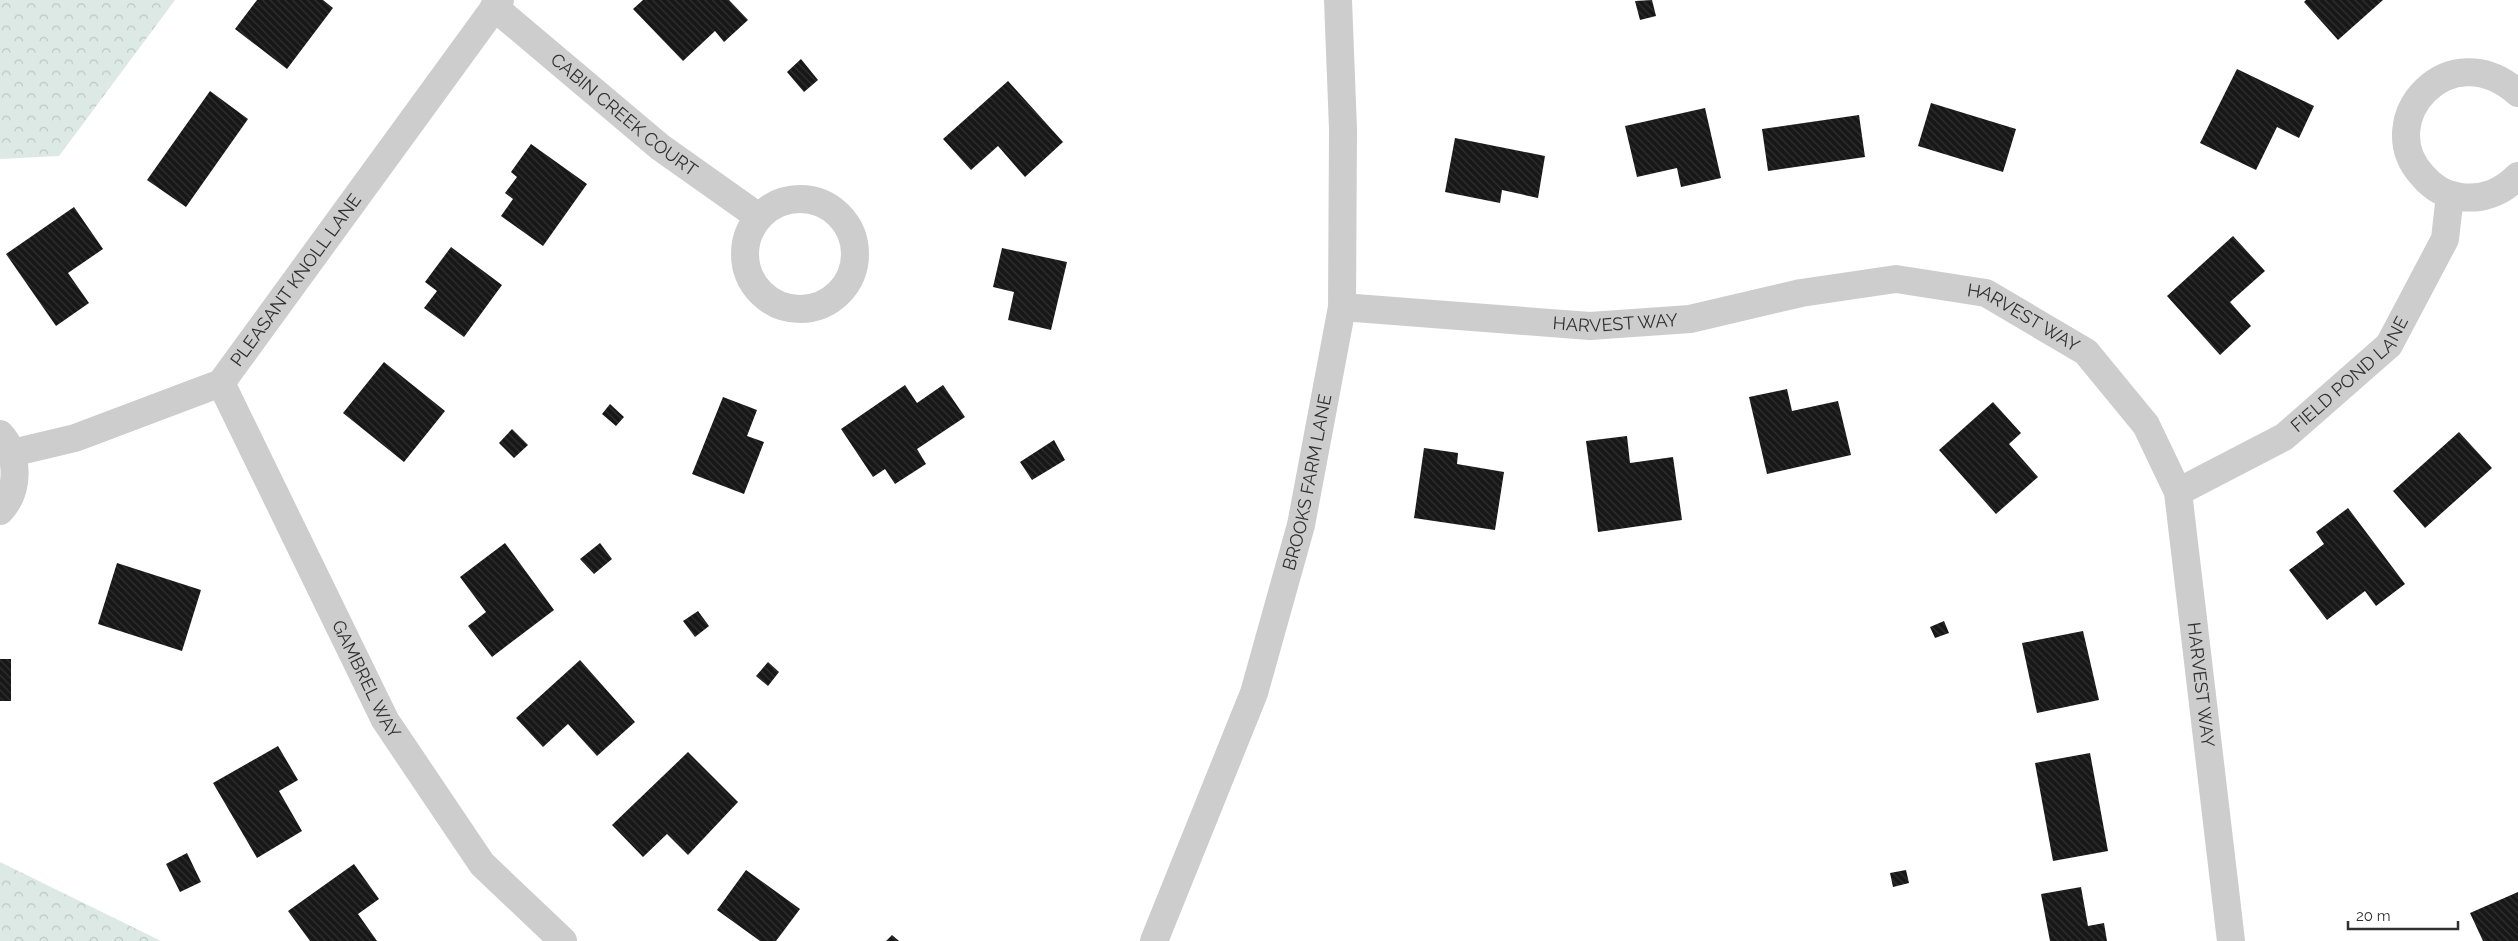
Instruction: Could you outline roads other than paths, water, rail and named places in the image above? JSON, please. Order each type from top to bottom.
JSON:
[{"type":"street","name":"BROOKS FARM LANE","points":[[1154,941],[1254,693],[1301,525],[1342,307],[1343,129],[1338,0]]},
{"type":"street","name":"CABIN CREEK COURT","points":[[497,4],[660,147],[759,217]]},
{"type":"street","name":"PLEASANT KNOLL LANE","points":[[0,511],[12,490],[15,472],[6,444],[75,438],[221,383],[497,4]]},
{"type":"street","points":[[2518,93],[2502,80],[2481,72],[2460,72],[2440,78],[2429,87],[2411,108],[2406,129],[2408,150],[2417,170],[2431,185],[2450,195],[2470,198],[2491,196],[2509,185],[2518,176]]},
{"type":"street","name":"FIELD POND LANE","points":[[2178,492],[2284,437],[2389,345],[2445,239],[2450,195]]},
{"type":"street","name":"HARVEST WAY","points":[[1342,307],[1590,326],[1690,319],[1801,293],[1896,279],[1986,293],[2086,352],[2146,425],[2178,492],[2231,941]]},
{"type":"street","name":"GAMBREL WAY","points":[[221,383],[386,720],[482,864],[563,941]]}]
